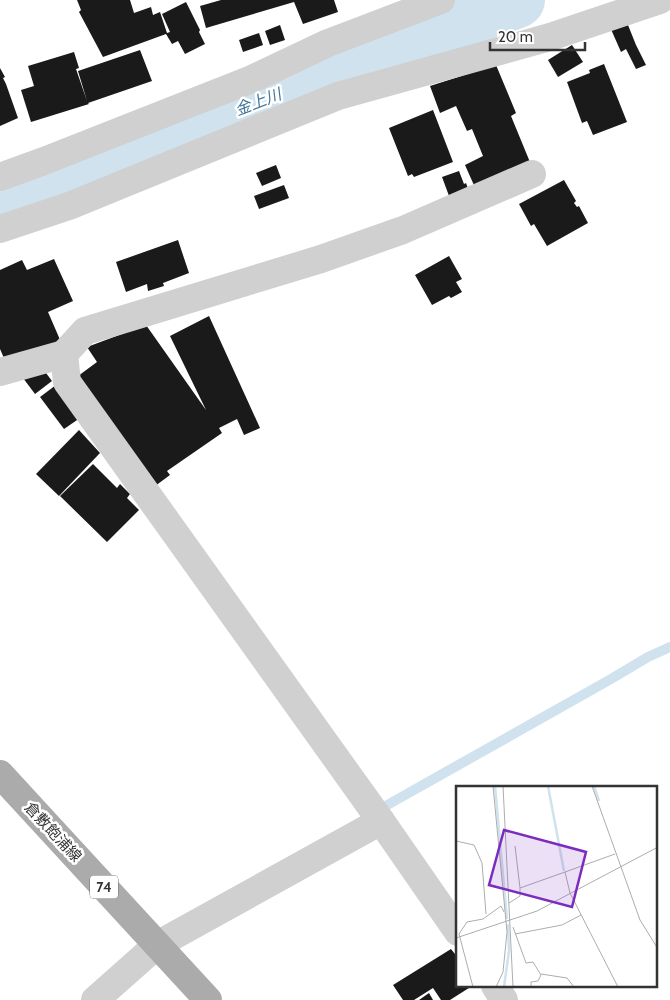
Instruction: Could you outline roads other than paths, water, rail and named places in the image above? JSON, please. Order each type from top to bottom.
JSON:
[{"type":"main road","name":"倉敷飽浦線","points":[[0,774],[208,1000]]},
{"type":"street","points":[[0,177],[234,86],[328,43],[441,0]]},
{"type":"street","points":[[0,229],[69,206],[338,96],[550,37],[660,0]]},
{"type":"street","points":[[0,372],[64,354],[85,332],[321,259],[394,233],[532,174]]},
{"type":"street","points":[[64,354],[67,382],[456,929]]},
{"type":"street","points":[[95,1000],[157,945],[381,822]]},
{"type":"street","points":[[496,988],[504,1000]]},
{"type":"waterway","name":"金上川","points":[[0,203],[49,186],[348,65],[517,0]]},
{"type":"waterway","points":[[382,808],[648,657],[670,647]]}]
